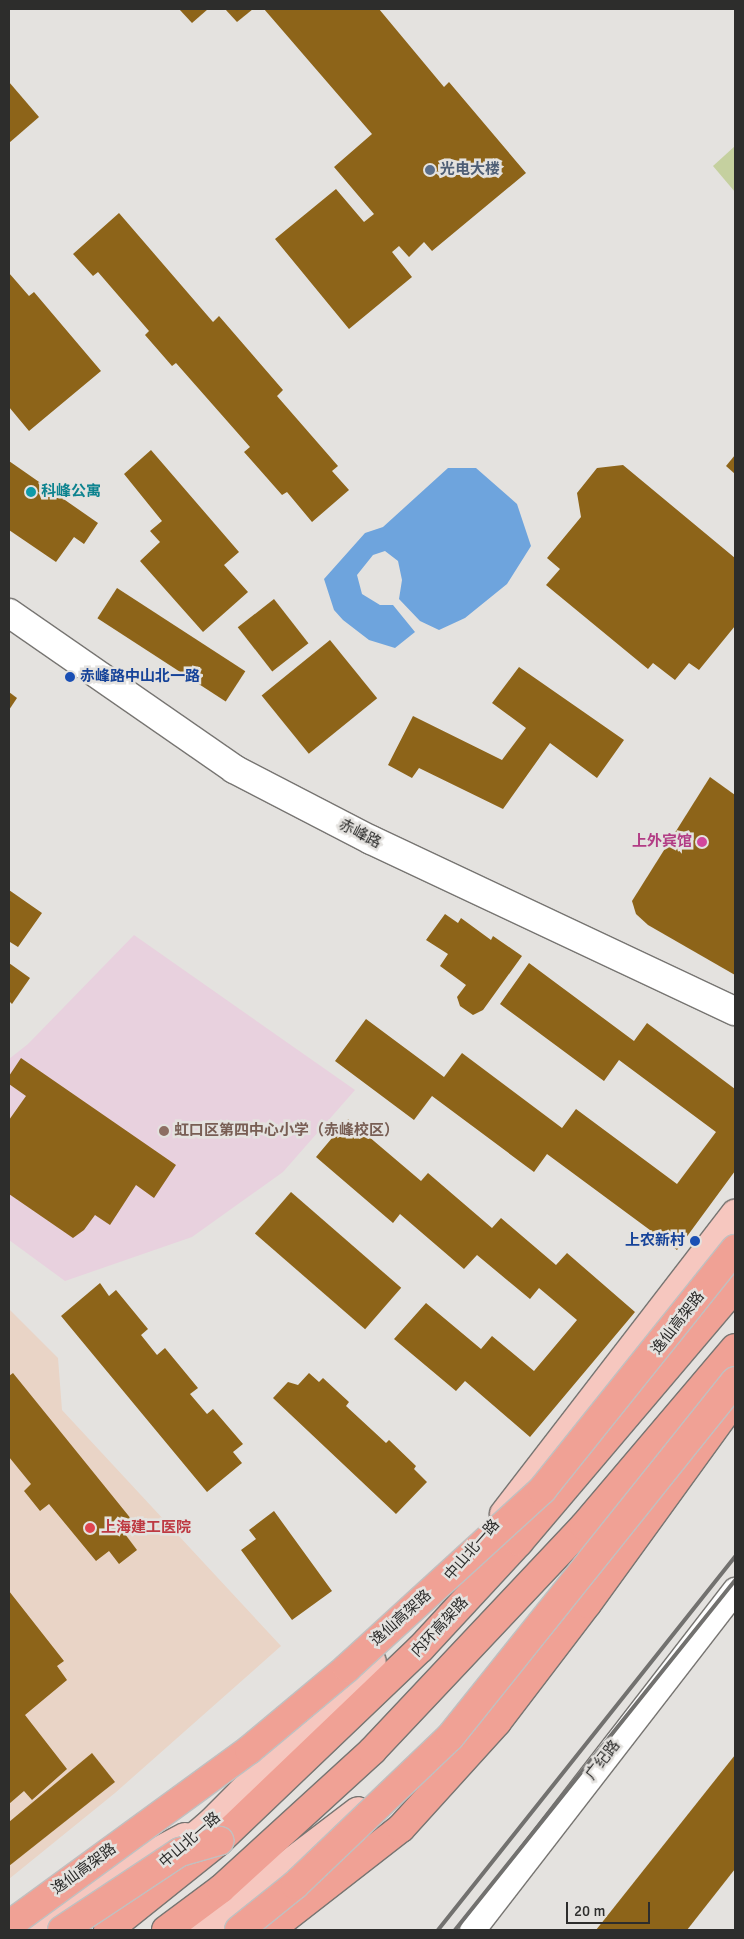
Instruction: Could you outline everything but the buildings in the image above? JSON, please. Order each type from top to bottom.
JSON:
[{"type":"highway","name":"逸仙高架路","points":[[9,1924],[249,1750],[347,1668],[542,1490],[674,1330],[735,1249]]},
{"type":"highway","name":"内环高架路","points":[[108,1930],[421,1648],[519,1542],[735,1287]]},
{"type":"highway","points":[[166,1930],[221,1889],[372,1751],[584,1526],[735,1348]]},
{"type":"highway","points":[[239,1930],[295,1885],[450,1736],[735,1381]]},
{"type":"highway","points":[[270,1930],[401,1828],[497,1722],[588,1604],[735,1400]]},
{"type":"highway","points":[[62,1930],[180,1852],[215,1832]]},
{"type":"main road","name":"中山北一路","points":[[80,1930],[215,1832],[386,1647],[470,1555],[536,1475],[735,1214]]},
{"type":"main road","points":[[202,1930],[395,1783],[588,1578],[735,1385]]},
{"type":"main road","points":[[38,1930],[117,1873],[215,1832]]},
{"type":"street","name":"赤峰路","points":[[9,613],[234,769],[397,853],[735,1011]]},
{"type":"street","name":"广纪路","points":[[472,1930],[735,1590]]},
{"type":"shaded area","name":"虹口区第四中心小学（赤峰校区）","points":[[134,935],[355,1090],[283,1172],[192,1237],[65,1281],[9,1240],[9,1059],[28,1044]]},
{"type":"shaded area","name":"上海建工医院","points":[[9,1309],[58,1358],[62,1410],[281,1646],[115,1793],[9,1879]]},
{"type":"green space","points":[[735,146],[735,192],[713,166]]},
{"type":"water","points":[[448,468],[476,468],[517,504],[531,546],[507,584],[465,618],[439,630],[420,621],[399,599],[402,580],[398,561],[385,551],[373,555],[357,575],[362,594],[380,605],[393,605],[415,632],[395,648],[369,640],[343,620],[334,610],[324,579],[365,533],[383,527]]},
{"type":"railway","points":[[438,1930],[735,1556]]},
{"type":"railway","points":[[455,1930],[735,1580]]},
{"type":"place","name":"光电大楼","points":[[430,170]]},
{"type":"place","name":"科峰公寓","points":[[31,492]]},
{"type":"place","name":"赤峰路中山北一路","points":[[70,677]]},
{"type":"place","name":"上外宾馆","points":[[702,842]]},
{"type":"place","name":"虹口区第四中心小学（赤峰校区）","points":[[164,1131]]},
{"type":"place","name":"上农新村","points":[[695,1241]]},
{"type":"place","name":"上海建工医院","points":[[90,1528]]}]
